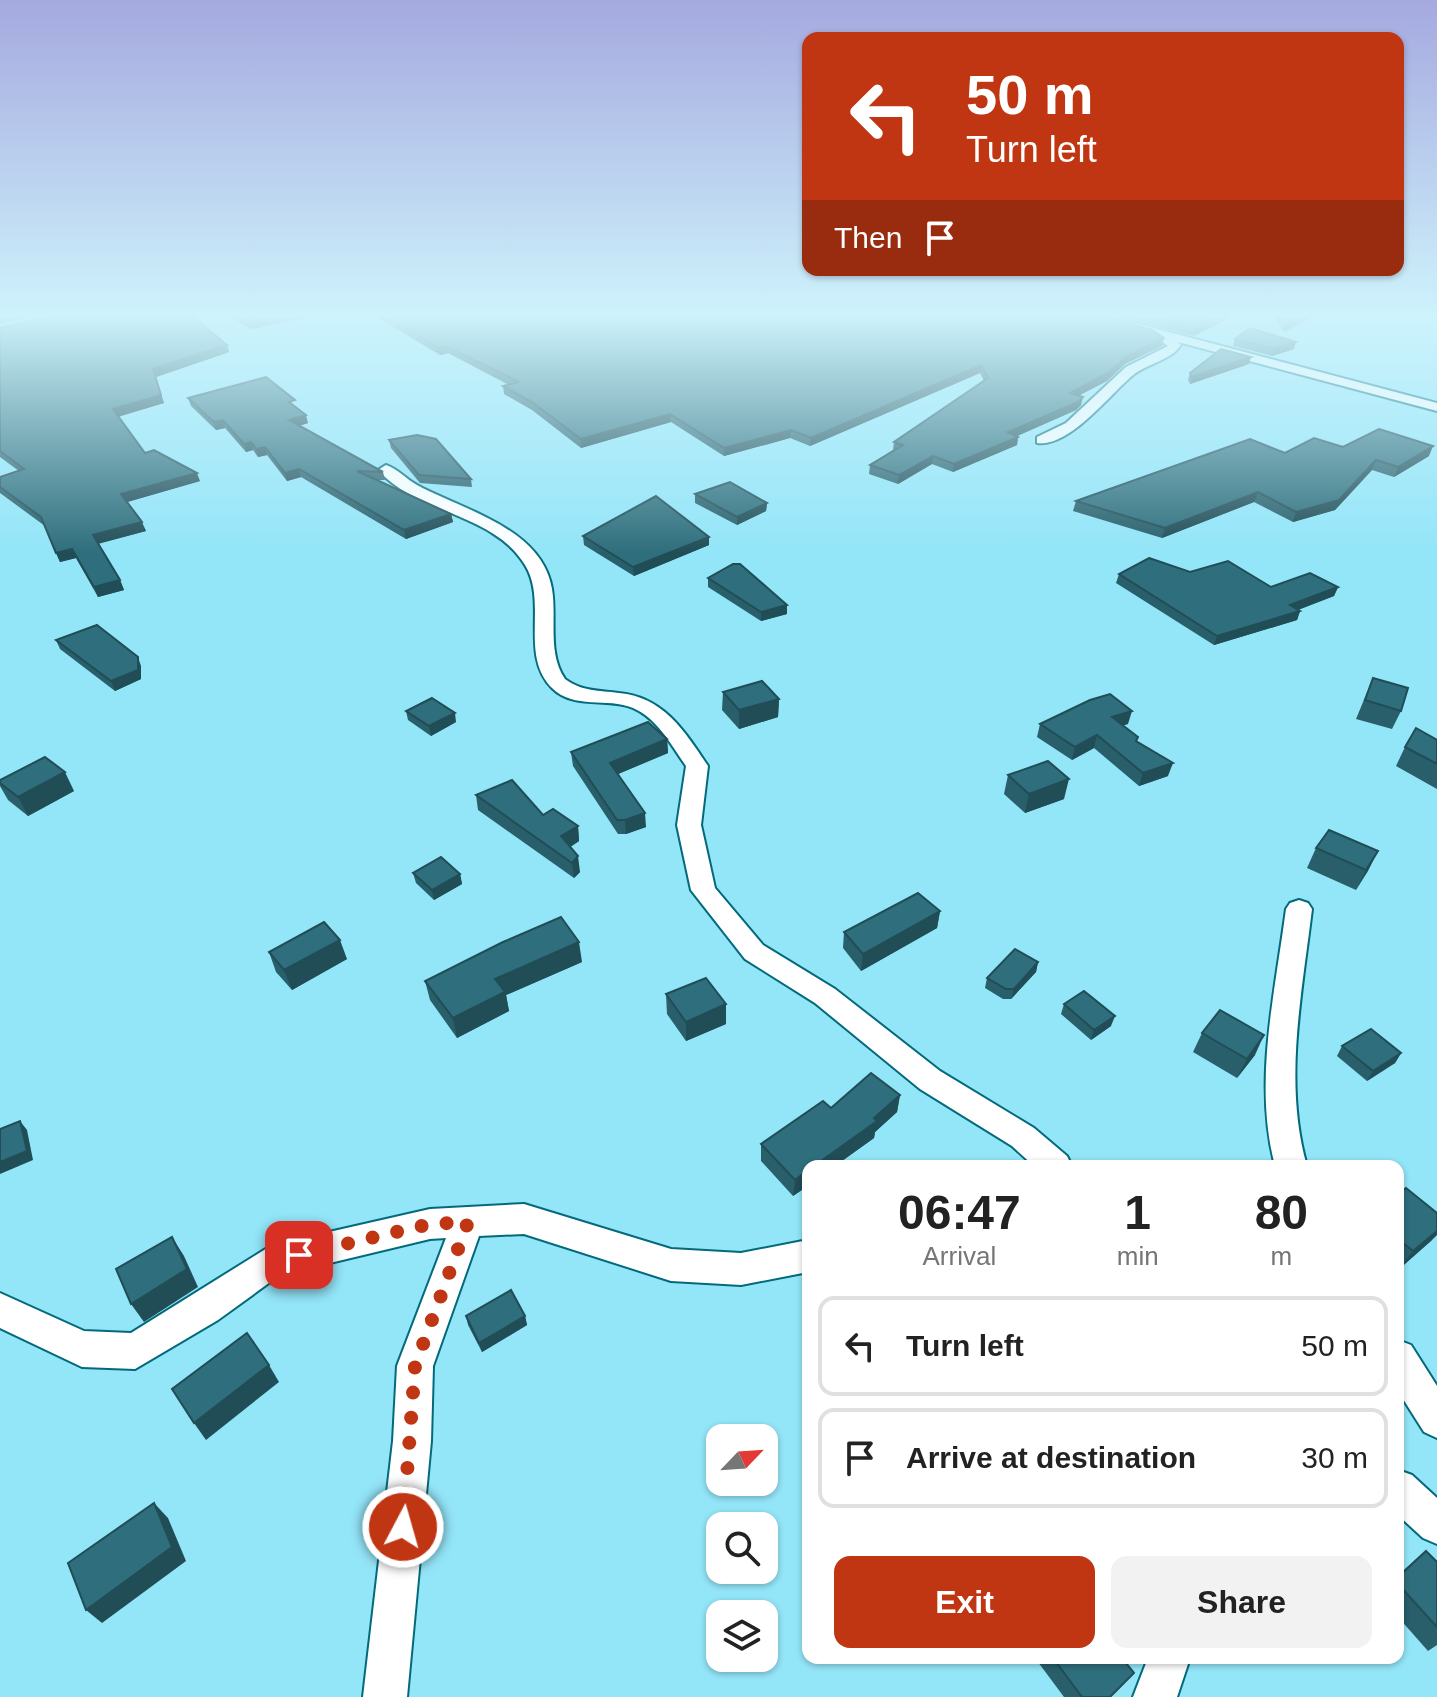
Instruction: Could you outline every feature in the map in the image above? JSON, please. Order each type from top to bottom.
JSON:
[{"type":"street","points":[[1042,440],[1071,426],[1104,395]]},
{"type":"street","points":[[1392,395],[1437,407]]},
{"type":"street","points":[[386,470],[408,487],[482,522],[525,552],[540,575],[546,619],[546,664],[557,682],[577,697],[612,697],[641,704],[664,721],[697,766],[689,825],[703,890],[754,952],[825,996],[930,1080],[1023,1137],[1049,1160]]},
{"type":"street","points":[[1288,1160],[1285,1152],[1281,1081],[1299,909]]},
{"type":"street","points":[[0,1310],[82,1349],[135,1351],[206,1308],[272,1261],[430,1224],[524,1219],[671,1265],[741,1269],[802,1257]]},
{"type":"street","points":[[385,1697],[412,1441],[415,1366],[468,1222]]},
{"type":"street","points":[[1404,1367],[1437,1419]]},
{"type":"street","points":[[1404,1494],[1437,1524]]},
{"type":"street","points":[[1155,1697],[1167,1664]]},
{"type":"building","points":[[0,395],[160,395],[113,409],[145,453],[154,450],[197,473],[121,494],[142,522],[93,535],[120,580],[94,587],[72,549],[56,553],[41,517],[0,487],[0,477],[24,469],[0,451]]},
{"type":"building","points":[[198,395],[289,395],[295,400],[289,402],[306,415],[289,420],[383,472],[357,471],[451,514],[404,530],[299,469],[285,473],[265,447],[256,449],[251,442],[244,444],[223,420],[214,422],[188,398]]},
{"type":"building","points":[[520,395],[911,395],[811,438],[791,430],[724,448],[670,414],[581,439]]},
{"type":"building","points":[[963,395],[1083,397],[1078,402],[1008,432],[1018,437],[954,464],[933,456],[899,475],[870,465],[903,445],[894,442]]},
{"type":"building","points":[[1379,429],[1433,446],[1398,467],[1376,460],[1339,500],[1296,512],[1258,492],[1165,528],[1076,501],[1250,439],[1285,453],[1314,438],[1343,447]]},
{"type":"building","points":[[417,435],[436,439],[471,479],[419,475],[389,440]]},
{"type":"building","points":[[730,482],[767,503],[737,517],[695,494]]},
{"type":"building","points":[[656,496],[709,537],[633,567],[583,536]]},
{"type":"building","points":[[1149,558],[1190,572],[1228,561],[1271,587],[1310,573],[1338,587],[1290,605],[1300,611],[1217,636],[1119,574]]},
{"type":"building","points":[[733,564],[740,564],[787,605],[761,612],[708,578]]},
{"type":"building","points":[[97,625],[138,657],[138,670],[111,681],[56,640]]},
{"type":"building","points":[[1373,678],[1408,688],[1401,711],[1365,700]]},
{"type":"building","points":[[762,681],[779,699],[739,710],[723,692]]},
{"type":"building","points":[[1110,694],[1132,711],[1112,717],[1138,737],[1136,741],[1173,763],[1143,773],[1097,735],[1075,747],[1040,724]]},
{"type":"building","points":[[432,698],[455,713],[429,726],[406,711]]},
{"type":"building","points":[[648,722],[667,739],[610,763],[645,813],[617,820],[571,752]]},
{"type":"building","points":[[1416,728],[1437,740],[1437,764],[1405,747]]},
{"type":"building","points":[[45,757],[65,772],[18,797],[0,783],[0,780]]},
{"type":"building","points":[[1048,761],[1069,779],[1029,794],[1008,775]]},
{"type":"building","points":[[512,780],[543,815],[553,809],[578,826],[561,836],[578,856],[572,863],[476,795]]},
{"type":"building","points":[[1329,830],[1378,851],[1366,870],[1316,848]]},
{"type":"building","points":[[441,857],[460,874],[432,890],[413,873]]},
{"type":"building","points":[[918,893],[940,911],[863,954],[844,932]]},
{"type":"building","points":[[561,917],[579,942],[495,979],[505,992],[453,1018],[425,981],[503,942]]},
{"type":"building","points":[[324,922],[340,940],[284,970],[269,952]]},
{"type":"building","points":[[1015,949],[1038,962],[1014,989],[1006,989],[987,978]]},
{"type":"building","points":[[706,978],[726,1004],[686,1022],[666,994]]},
{"type":"building","points":[[1084,991],[1115,1016],[1094,1030],[1064,1004]]},
{"type":"building","points":[[1220,1010],[1264,1035],[1247,1059],[1202,1033]]},
{"type":"building","points":[[1371,1029],[1401,1053],[1373,1071],[1342,1046]]},
{"type":"building","points":[[871,1073],[900,1095],[874,1118],[877,1121],[822,1160],[802,1160],[802,1175],[795,1180],[761,1144],[823,1101],[831,1108]]},
{"type":"building","points":[[20,1121],[27,1151],[0,1162],[0,1129]]},
{"type":"building","points":[[1404,1190],[1437,1213],[1437,1231],[1413,1251],[1404,1244]]},
{"type":"building","points":[[172,1237],[187,1269],[131,1304],[116,1269]]},
{"type":"building","points":[[511,1290],[525,1316],[479,1343],[466,1316]]},
{"type":"building","points":[[247,1333],[269,1365],[194,1423],[172,1389]]},
{"type":"building","points":[[154,1503],[172,1547],[86,1610],[68,1563]]},
{"type":"building","points":[[1426,1551],[1437,1562],[1437,1627],[1404,1591],[1404,1571]]},
{"type":"building","points":[[1057,1664],[1127,1664],[1134,1673],[1110,1697],[1082,1697]]},
{"type":"route","points":[[299,1255],[430,1224],[468,1222],[415,1366],[412,1441],[403,1527]]}]
